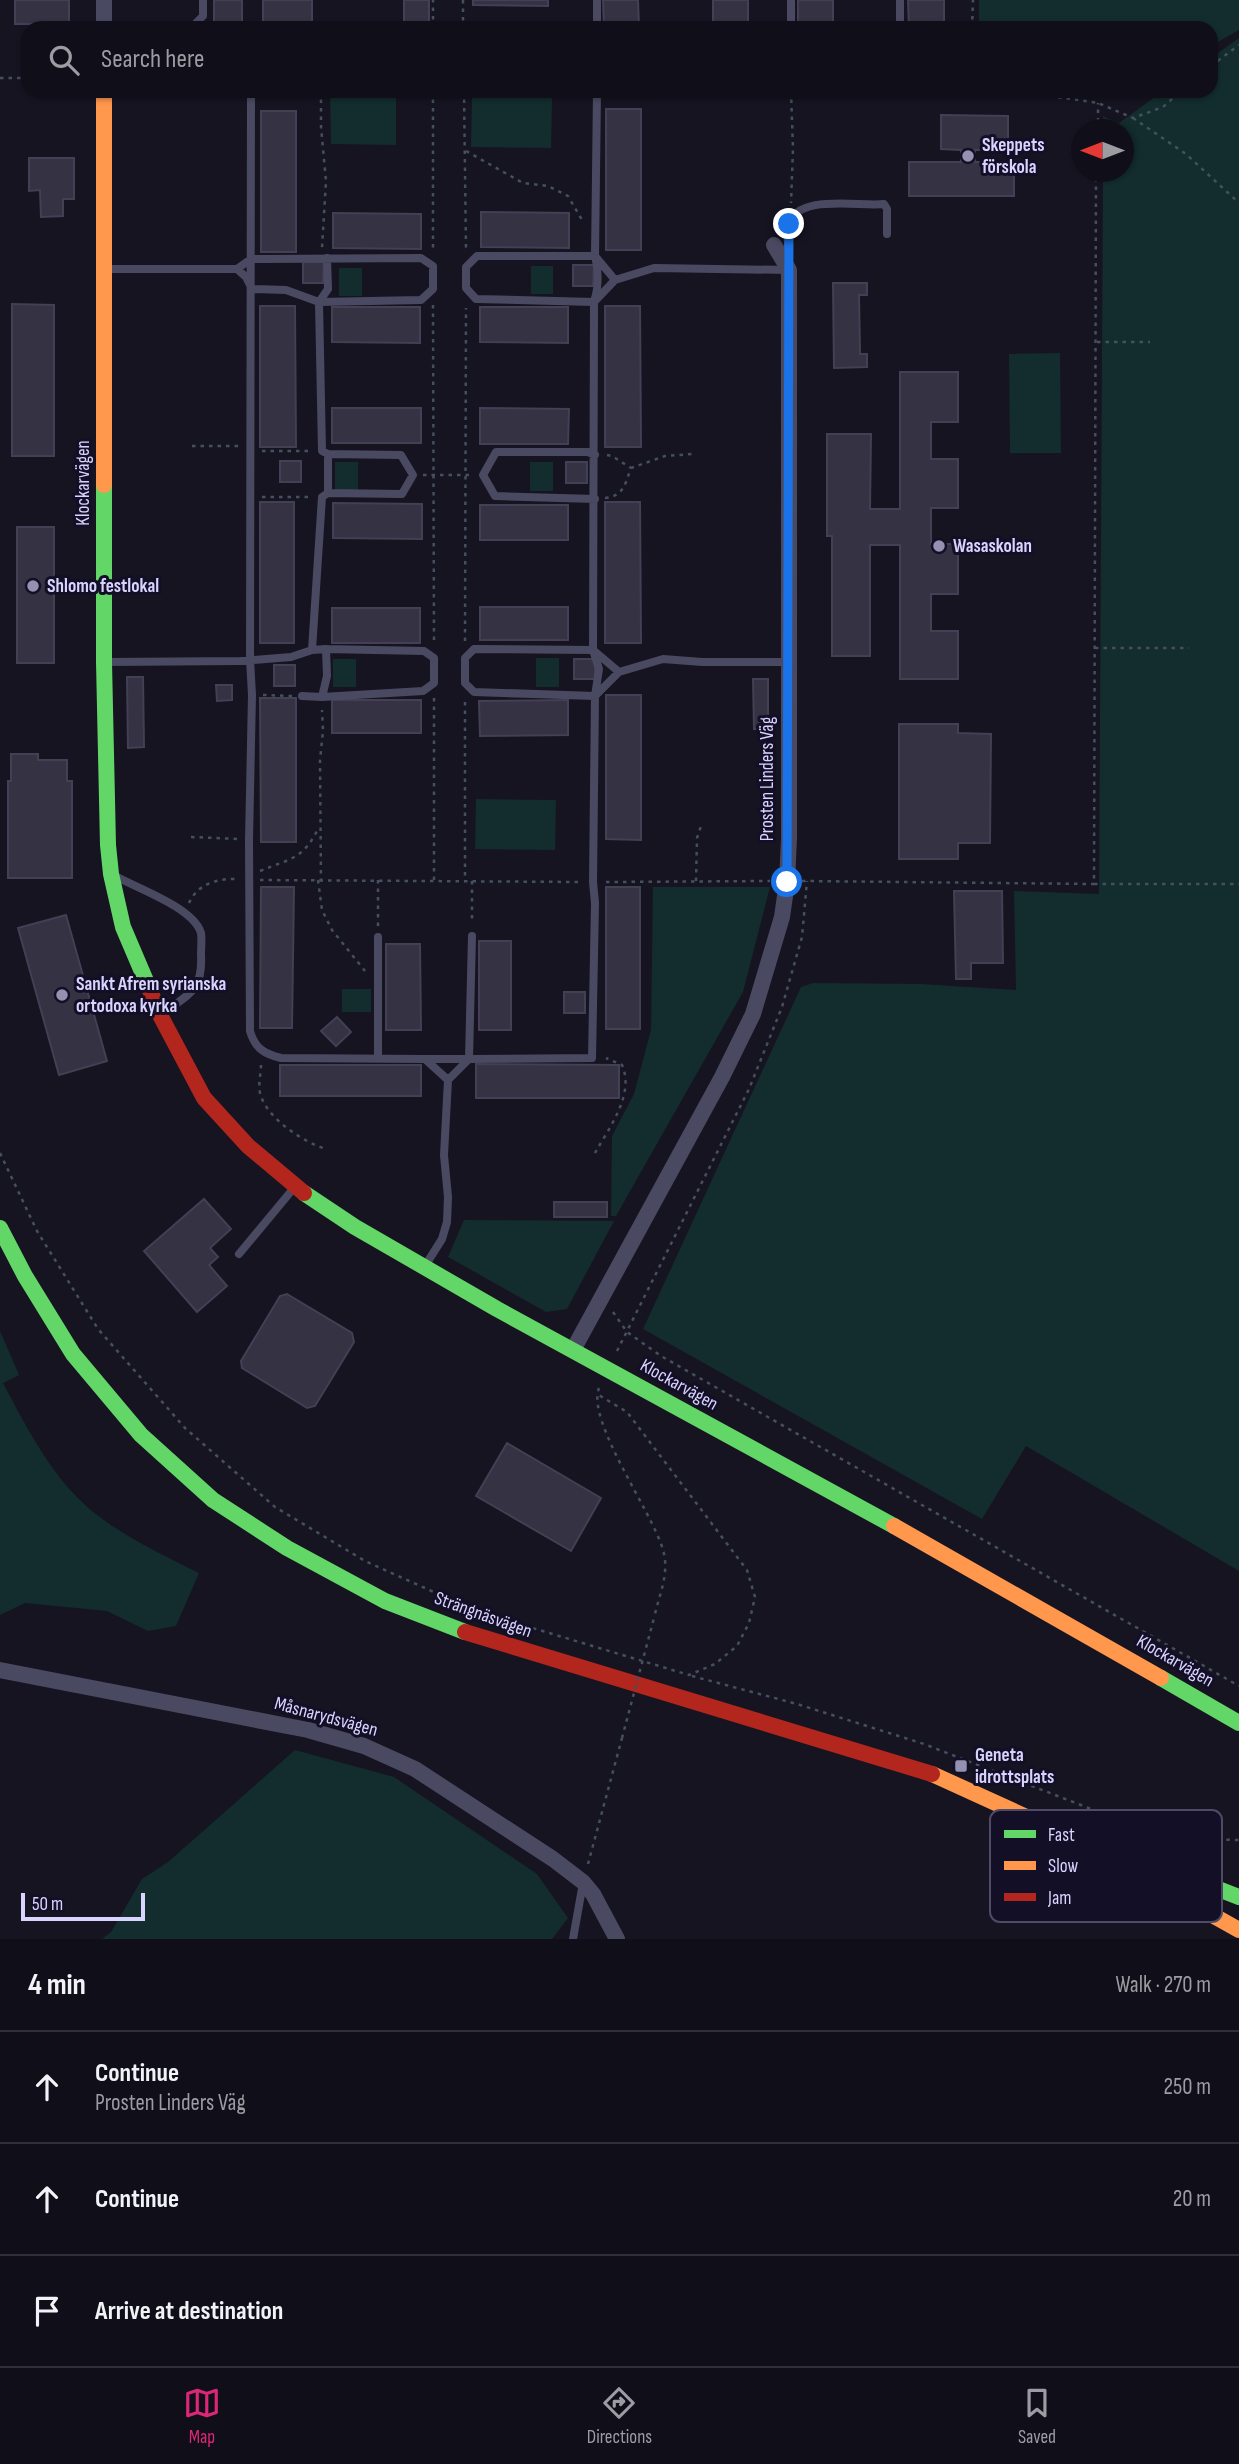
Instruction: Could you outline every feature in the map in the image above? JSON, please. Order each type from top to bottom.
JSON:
[{"type":"street","points":[[104,0],[104,21]]},
{"type":"street","name":"Klockarvägen","points":[[104,98],[104,662],[108,845],[111,874],[123,927],[160,1016],[204,1098],[248,1146],[295,1187],[355,1227],[607,1370],[955,1560],[1239,1723]]},
{"type":"street","points":[[774,245],[789,270]]},
{"type":"street","name":"Prosten Linders Väg","points":[[573,1350],[722,1077],[753,1014],[782,917],[787,882],[789,270]]},
{"type":"street","name":"Strängnäsvägen","points":[[0,1228],[25,1276],[73,1354],[141,1435],[214,1500],[287,1548],[385,1601],[484,1640],[931,1774],[1011,1810]]},
{"type":"street","name":"Måsnarydsvägen","points":[[0,1670],[308,1730],[364,1745],[415,1769],[583,1882],[593,1894],[617,1939]]},
{"type":"street","name":"Strängnäsvägen","points":[[1222,1890],[1239,1897]]},
{"type":"street","name":"Strängnäsvägen","points":[[1222,1920],[1239,1930]]},
{"type":"lane","points":[[198,21],[203,16],[203,0]]},
{"type":"lane","points":[[597,0],[597,21]]},
{"type":"lane","points":[[791,0],[791,21]]},
{"type":"lane","points":[[900,0],[900,21]]},
{"type":"lane","points":[[251,98],[252,695],[248,839],[250,1031],[261,1051],[281,1058],[425,1059],[592,1058],[595,903],[594,696],[599,669],[593,650],[594,302],[599,287],[594,257],[597,98]]},
{"type":"lane","points":[[615,280],[594,257],[477,257],[466,267],[466,288],[476,299],[594,302],[615,280],[654,268],[789,270],[789,224],[801,208],[816,204],[884,204],[887,209],[887,234]]},
{"type":"lane","points":[[104,269],[237,269],[251,259],[324,258],[421,258],[433,265],[433,289],[421,300],[319,302],[286,290],[252,289]]},
{"type":"lane","points":[[324,258],[328,289],[319,302],[322,451],[328,454],[401,454],[413,475],[401,494],[325,495]]},
{"type":"lane","points":[[237,269],[246,277],[252,289]]},
{"type":"lane","points":[[595,455],[589,452],[496,452],[483,475],[495,496],[595,499]]},
{"type":"lane","points":[[312,650],[328,454]]},
{"type":"lane","points":[[104,662],[240,661],[291,657],[312,650],[326,649],[424,651],[433,658],[433,683],[423,691],[302,696]]},
{"type":"lane","points":[[322,697],[327,676],[326,649]]},
{"type":"lane","points":[[619,672],[593,650],[474,649],[465,658],[465,683],[474,692],[594,696],[619,672],[663,659],[787,662]]},
{"type":"lane","points":[[111,874],[167,901],[189,915],[201,932],[202,978],[192,992],[160,1016]]},
{"type":"lane","points":[[425,1266],[442,1239],[447,1222],[448,1197],[444,1155],[448,1080],[469,1059],[472,936]]},
{"type":"lane","points":[[378,937],[378,1057]]},
{"type":"lane","points":[[425,1059],[448,1080]]},
{"type":"lane","points":[[239,1254],[295,1187]]},
{"type":"lane","points":[[573,1939],[583,1882]]},
{"type":"path","points":[[433,0],[433,21]]},
{"type":"path","points":[[463,0],[463,21]]},
{"type":"path","points":[[972,21],[973,0]]},
{"type":"path","points":[[1218,61],[1239,45]]},
{"type":"path","points":[[1234,49],[1239,54]]},
{"type":"path","points":[[0,78],[21,78]]},
{"type":"path","points":[[321,98],[326,181],[324,258]]},
{"type":"path","points":[[433,98],[433,265]]},
{"type":"path","points":[[464,98],[466,267]]},
{"type":"path","points":[[789,224],[793,149],[791,98]]},
{"type":"path","points":[[1064,98],[1098,103],[1133,118],[1186,154],[1239,203]]},
{"type":"path","points":[[1133,118],[1163,107],[1173,98]]},
{"type":"path","points":[[1098,103],[1098,119]]},
{"type":"path","points":[[465,151],[523,183],[548,186],[568,196],[595,240]]},
{"type":"path","points":[[1094,884],[1096,182]]},
{"type":"path","points":[[465,658],[466,288]]},
{"type":"path","points":[[433,289],[433,658]]},
{"type":"path","points":[[1097,342],[1150,342]]},
{"type":"path","points":[[631,468],[665,456],[692,454]]},
{"type":"path","points":[[595,455],[612,456],[631,468]]},
{"type":"path","points":[[595,499],[615,497],[622,492],[631,468]]},
{"type":"path","points":[[413,475],[483,475]]},
{"type":"path","points":[[251,498],[325,495]]},
{"type":"path","points":[[1095,648],[1189,648]]},
{"type":"path","points":[[433,683],[434,880]]},
{"type":"path","points":[[465,683],[465,881]]},
{"type":"path","points":[[252,695],[302,696]]},
{"type":"path","points":[[322,697],[319,881],[322,910],[332,930],[378,987]]},
{"type":"path","points":[[249,880],[261,871],[292,859],[310,846],[320,824]]},
{"type":"path","points":[[696,881],[697,838],[701,826]]},
{"type":"path","points":[[191,837],[248,839]]},
{"type":"path","points":[[185,914],[192,895],[207,883],[230,879],[1239,884]]},
{"type":"path","points":[[378,880],[378,937]]},
{"type":"path","points":[[472,881],[472,936]]},
{"type":"path","points":[[583,1882],[667,1569],[663,1549],[597,1410],[597,1394],[749,1088],[782,1007],[802,937],[807,881]]},
{"type":"path","points":[[261,1051],[260,1093],[270,1113],[310,1144],[326,1149]]},
{"type":"path","points":[[592,1058],[614,1061],[622,1065],[626,1074],[622,1105],[595,1153]]},
{"type":"path","points":[[0,1153],[37,1231],[98,1329],[184,1428],[275,1507],[365,1560],[476,1611],[689,1675],[797,1704],[924,1744],[1094,1810]]},
{"type":"path","points":[[599,1302],[614,1312],[627,1332],[661,1356],[1239,1685]]},
{"type":"path","points":[[597,1394],[627,1412],[747,1570],[755,1597],[749,1623],[737,1646],[715,1664],[689,1675]]},
{"type":"green space","points":[[979,0],[1239,0],[1239,30],[1218,42],[1218,21],[979,21]]},
{"type":"green space","points":[[1239,38],[1239,1571],[1026,1446],[982,1519],[643,1329],[801,987],[813,983],[921,984],[1016,990],[1014,891],[1099,894],[1103,182],[1134,182],[1134,119],[1124,119],[1153,98],[1218,98],[1218,53]]},
{"type":"green space","points":[[330,98],[396,98],[396,145],[331,144]]},
{"type":"green space","points":[[472,98],[552,98],[551,148],[471,147]]},
{"type":"green space","points":[[531,266],[553,266],[553,294],[531,294]]},
{"type":"green space","points":[[339,268],[362,268],[362,296],[339,296]]},
{"type":"green space","points":[[1060,353],[1061,453],[1010,453],[1009,354]]},
{"type":"green space","points":[[335,462],[358,462],[358,491],[335,491]]},
{"type":"green space","points":[[530,462],[553,462],[553,491],[530,491]]},
{"type":"green space","points":[[536,658],[559,658],[559,687],[536,687]]},
{"type":"green space","points":[[333,659],[356,659],[356,687],[333,687]]},
{"type":"green space","points":[[476,799],[556,800],[555,850],[475,849]]},
{"type":"green space","points":[[653,887],[770,887],[743,992],[616,1216],[611,1216],[612,1136],[634,1094],[651,1030]]},
{"type":"green space","points":[[342,989],[371,989],[371,1012],[342,1012]]},
{"type":"green space","points":[[464,1220],[614,1221],[567,1309],[546,1312],[448,1257]]},
{"type":"green space","points":[[0,1331],[19,1375],[3,1383],[42,1452],[65,1483],[92,1511],[117,1529],[199,1573],[176,1626],[148,1631],[107,1611],[25,1603],[0,1615]]},
{"type":"green space","points":[[295,1750],[394,1777],[537,1874],[568,1918],[552,1939],[102,1939],[111,1932],[142,1879],[168,1862]]},
{"type":"building","points":[[15,0],[69,0],[69,21],[21,21],[21,24],[15,24]]},
{"type":"building","points":[[214,0],[242,0],[242,21],[214,21]]},
{"type":"building","points":[[263,0],[312,0],[312,21],[263,21]]},
{"type":"building","points":[[404,0],[429,0],[429,21],[404,21]]},
{"type":"building","points":[[473,0],[548,0],[548,6],[473,5]]},
{"type":"building","points":[[603,0],[638,0],[639,21],[604,21]]},
{"type":"building","points":[[713,0],[748,0],[748,21],[713,21]]},
{"type":"building","points":[[798,0],[833,0],[833,21],[798,21]]},
{"type":"building","points":[[908,0],[944,0],[944,21],[909,21]]},
{"type":"building","points":[[606,109],[641,109],[641,250],[606,250]]},
{"type":"building","points":[[261,111],[296,111],[296,252],[261,252]]},
{"type":"building","name":"Skeppets förskola","points":[[941,115],[1008,116],[1008,150],[975,150],[975,162],[1014,162],[1014,196],[909,196],[909,162],[961,162],[961,150],[941,149]]},
{"type":"building","points":[[29,158],[74,158],[74,199],[63,199],[63,216],[41,217],[40,190],[29,191]]},
{"type":"building","points":[[481,212],[569,213],[569,248],[481,247]]},
{"type":"building","points":[[333,213],[421,214],[421,249],[333,248]]},
{"type":"building","points":[[303,262],[324,262],[323,283],[303,283]]},
{"type":"building","points":[[573,265],[594,265],[593,286],[573,286]]},
{"type":"building","points":[[833,283],[867,283],[867,295],[859,295],[860,354],[867,354],[867,367],[834,368]]},
{"type":"building","points":[[12,304],[54,305],[54,456],[12,456]]},
{"type":"building","points":[[260,306],[295,306],[296,447],[260,447]]},
{"type":"building","points":[[605,306],[640,306],[641,447],[605,447]]},
{"type":"building","points":[[332,307],[420,307],[420,343],[332,342]]},
{"type":"building","points":[[480,307],[568,307],[568,343],[480,342]]},
{"type":"building","points":[[900,372],[958,372],[958,422],[931,422],[931,459],[958,459],[958,508],[931,508],[931,544],[958,544],[958,594],[931,594],[931,631],[958,631],[958,679],[900,679],[900,545],[870,545],[870,656],[832,656],[832,536],[827,536],[827,434],[871,434],[870,509],[900,509]]},
{"type":"building","points":[[332,408],[421,408],[421,443],[332,443]]},
{"type":"building","points":[[480,408],[569,409],[568,444],[480,444]]},
{"type":"building","points":[[280,461],[301,461],[301,482],[280,482]]},
{"type":"building","points":[[566,462],[587,462],[587,483],[566,483]]},
{"type":"building","points":[[260,502],[294,502],[294,643],[260,643]]},
{"type":"building","points":[[605,502],[640,502],[641,643],[605,643]]},
{"type":"building","points":[[333,503],[422,504],[422,539],[333,538]]},
{"type":"building","points":[[480,505],[568,505],[568,540],[480,540]]},
{"type":"building","points":[[17,527],[54,527],[54,663],[17,663]]},
{"type":"building","points":[[480,607],[568,607],[568,640],[480,640]]},
{"type":"building","points":[[332,608],[420,608],[420,643],[332,643]]},
{"type":"building","points":[[574,659],[595,659],[595,679],[574,679]]},
{"type":"building","points":[[274,665],[295,665],[295,686],[274,686]]},
{"type":"building","points":[[127,677],[143,677],[144,747],[128,748]]},
{"type":"building","points":[[753,679],[768,679],[768,729],[754,729]]},
{"type":"building","points":[[216,685],[232,685],[232,700],[217,701]]},
{"type":"building","points":[[606,695],[641,695],[641,840],[606,839]]},
{"type":"building","points":[[260,698],[296,698],[296,842],[261,842]]},
{"type":"building","points":[[332,700],[421,700],[421,733],[332,733]]},
{"type":"building","points":[[568,700],[568,735],[480,736],[479,701]]},
{"type":"building","points":[[899,724],[958,724],[958,733],[991,734],[990,843],[958,843],[958,859],[899,859]]},
{"type":"building","points":[[11,754],[38,754],[38,760],[67,760],[67,781],[72,781],[72,878],[8,878],[8,781],[11,781]]},
{"type":"building","points":[[261,887],[294,887],[292,1028],[260,1028]]},
{"type":"building","points":[[606,887],[640,887],[640,1029],[606,1029]]},
{"type":"building","points":[[954,891],[1002,891],[1003,963],[971,963],[971,979],[956,979]]},
{"type":"building","name":"Sankt Afrem syrianska ortodoxa kyrka","points":[[66,915],[107,1061],[59,1075],[18,928]]},
{"type":"building","points":[[479,941],[511,941],[511,1030],[479,1030]]},
{"type":"building","points":[[386,944],[420,944],[421,1030],[386,1030]]},
{"type":"building","points":[[564,992],[585,992],[585,1013],[564,1013]]},
{"type":"building","points":[[337,1017],[351,1032],[336,1046],[321,1031]]},
{"type":"building","points":[[476,1064],[619,1065],[619,1098],[476,1098]]},
{"type":"building","points":[[280,1065],[421,1065],[421,1096],[280,1096]]},
{"type":"building","points":[[204,1199],[231,1229],[210,1248],[218,1257],[209,1265],[227,1286],[197,1312],[144,1251]]},
{"type":"building","points":[[554,1202],[607,1202],[607,1217],[554,1217]]},
{"type":"building","points":[[287,1294],[352,1333],[354,1342],[315,1406],[307,1408],[242,1368],[241,1361],[280,1296]]},
{"type":"building","points":[[507,1443],[601,1498],[571,1551],[476,1496]]},
{"type":"traffic: fast","points":[[104,485],[108,845],[111,874],[123,927],[149,988]]},
{"type":"traffic: fast","points":[[304,1193],[355,1227],[497,1309],[894,1526]]},
{"type":"traffic: fast","points":[[0,1228],[25,1276],[73,1354],[141,1435],[213,1500],[287,1548],[385,1601],[465,1632]]},
{"type":"traffic: fast","points":[[1161,1678],[1239,1723]]},
{"type":"traffic: fast","points":[[1222,1890],[1239,1897]]},
{"type":"traffic: slow","points":[[104,98],[104,485]]},
{"type":"traffic: slow","points":[[894,1526],[1161,1678]]},
{"type":"traffic: slow","points":[[932,1774],[1011,1810]]},
{"type":"traffic: slow","points":[[1222,1920],[1239,1930]]},
{"type":"traffic: jam","points":[[149,988],[160,1015],[204,1098],[248,1146],[304,1193]]},
{"type":"traffic: jam","points":[[465,1632],[932,1774]]},
{"type":"place","name":"Skeppets förskola","points":[[968,156]]},
{"type":"place","name":"Wasaskolan","points":[[939,546]]},
{"type":"place","name":"Shlomo festlokal","points":[[33,586]]},
{"type":"place","name":"Sankt Afrem syrianska ortodoxa kyrka","points":[[62,995]]},
{"type":"place","name":"Geneta idrottsplats","points":[[961,1766]]},
{"type":"route","points":[[787,882],[789,224]]}]
